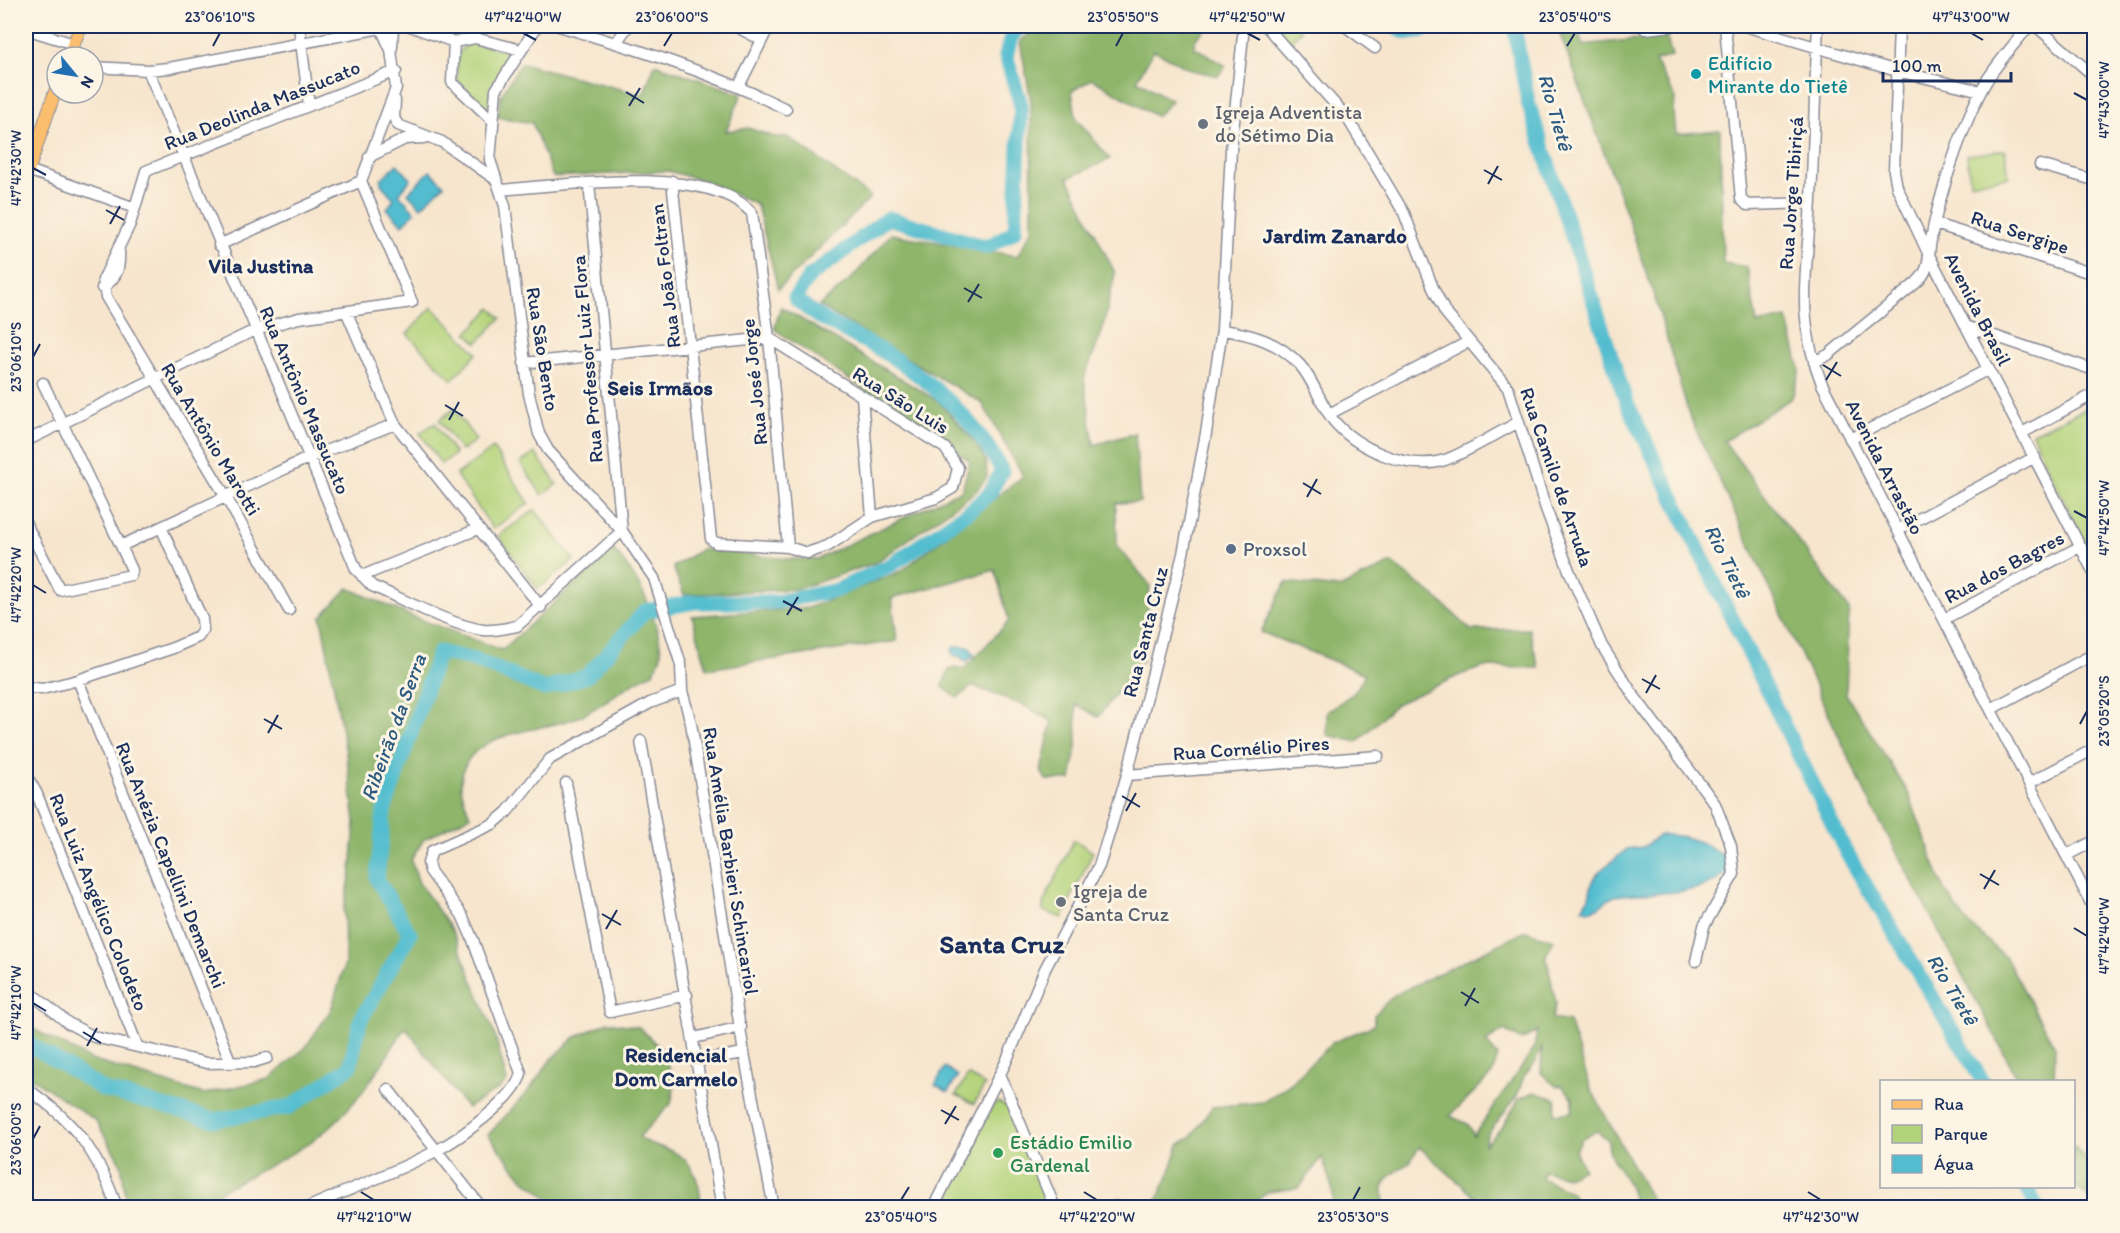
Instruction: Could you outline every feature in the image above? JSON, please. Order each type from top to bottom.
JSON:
[{"type":"main road","points":[[74,44],[81,26]]},
{"type":"main road","points":[[27,173],[50,105]]},
{"type":"street","points":[[299,26],[309,105]]},
{"type":"street","points":[[393,26],[392,50],[396,70],[394,118],[398,125],[442,142],[495,179]]},
{"type":"street","points":[[410,26],[454,42],[475,38],[521,50]]},
{"type":"street","points":[[495,179],[490,160],[496,90],[537,26]]},
{"type":"street","points":[[559,26],[674,61],[739,86],[786,109]]},
{"type":"street","points":[[616,43],[628,26]]},
{"type":"street","points":[[735,26],[762,40]]},
{"type":"street","points":[[739,86],[769,26]]},
{"type":"street","name":"Rua Santa Cruz","points":[[933,1208],[1000,1074],[1045,969],[1099,866],[1127,775],[1186,543],[1222,330],[1224,248],[1231,150],[1244,26]]},
{"type":"street","name":"Rua Camilo de Arruda","points":[[1266,26],[1348,119],[1404,213],[1433,288],[1445,312],[1468,342],[1503,379],[1570,573],[1602,646],[1634,696],[1715,804],[1726,827],[1734,874],[1704,926],[1696,962]]},
{"type":"street","points":[[1345,26],[1375,48]]},
{"type":"street","points":[[1645,29],[1672,26]]},
{"type":"street","points":[[1725,26],[1740,195],[1747,205],[1811,203]]},
{"type":"street","points":[[1745,26],[1817,48],[1981,91]]},
{"type":"street","name":"Rua Jorge Tibiriçá","points":[[1814,362],[1808,344],[1803,293],[1811,203],[1818,26]]},
{"type":"street","points":[[1814,362],[1828,355],[1922,278],[1929,255],[1897,188],[1894,171],[1899,26]]},
{"type":"street","name":"Avenida Brasil","points":[[2029,26],[1981,91],[1955,158],[1935,224],[1929,255],[2094,573]]},
{"type":"street","points":[[2036,26],[2094,76]]},
{"type":"street","points":[[105,68],[148,70],[380,27],[392,50]]},
{"type":"street","points":[[26,29],[74,44]]},
{"type":"street","points":[[454,42],[452,82],[493,121]]},
{"type":"street","name":"Rua Antônio Massucato","points":[[148,70],[356,569],[362,576]]},
{"type":"street","name":"Rua Deolinda Massucato","points":[[144,174],[151,168],[184,157],[396,70]]},
{"type":"street","points":[[26,441],[153,377],[255,330],[299,318],[412,302],[361,181],[368,157],[396,88]]},
{"type":"street","points":[[368,157],[405,139],[430,138]]},
{"type":"street","points":[[2040,165],[2094,180]]},
{"type":"street","points":[[27,173],[135,208]]},
{"type":"street","name":"Rua Antônio Marotti","points":[[144,174],[135,208],[119,251],[112,259],[102,288],[226,497],[289,610]]},
{"type":"street","name":"Rua São Bento","points":[[495,179],[501,190],[510,237],[524,363],[539,434],[548,450],[622,531]]},
{"type":"street","points":[[219,245],[361,181]]},
{"type":"street","points":[[501,190],[589,183],[672,181]]},
{"type":"street","name":"Rua José Jorge","points":[[672,181],[710,190],[744,204],[752,213],[769,338],[788,547]]},
{"type":"street","name":"Rua João Foltran","points":[[672,181],[691,344],[709,532],[711,539],[716,543]]},
{"type":"street","name":"Rua Professor Luiz Flora","points":[[589,183],[622,531]]},
{"type":"street","name":"Rua Sergipe","points":[[1935,224],[2094,274]]},
{"type":"street","points":[[347,313],[395,424],[541,607]]},
{"type":"street","points":[[1968,327],[2094,371]]},
{"type":"street","points":[[1222,330],[1265,339],[1285,351],[1309,377],[1329,414],[1344,432],[1362,445],[1417,462],[1444,460],[1519,422]]},
{"type":"street","points":[[524,363],[691,344],[769,338]]},
{"type":"street","name":"Rua São Luis","points":[[716,543],[788,547],[807,553],[828,546],[872,518],[936,498],[953,488],[958,468],[945,448],[769,338]]},
{"type":"street","points":[[1329,414],[1468,342]]},
{"type":"street","name":"Avenida Arrastão","points":[[1814,362],[1850,439],[2094,909]]},
{"type":"street","points":[[1850,439],[1989,369]]},
{"type":"street","points":[[26,525],[58,588],[63,591],[130,575],[132,570],[43,383]]},
{"type":"street","points":[[2022,433],[2094,394]]},
{"type":"street","points":[[862,397],[872,518]]},
{"type":"street","points":[[121,546],[310,458],[395,424]]},
{"type":"street","points":[[1898,530],[2035,457]]},
{"type":"street","points":[[26,687],[42,689],[78,680],[174,648],[198,637],[203,630],[202,619],[161,527]]},
{"type":"street","points":[[478,529],[362,576],[372,586],[450,619],[484,630],[517,626],[541,607],[622,531]]},
{"type":"street","name":"Rua Amélia Barbieri Schincariol","points":[[622,531],[654,578],[660,591],[681,665],[682,691],[690,723],[744,1053],[774,1208]]},
{"type":"street","name":"Rua dos Bagres","points":[[1944,619],[2080,546]]},
{"type":"street","points":[[1990,709],[2094,654]]},
{"type":"street","name":"Rua Anézia Capellini Demarchi","points":[[78,680],[231,1063]]},
{"type":"street","points":[[307,1208],[436,1151],[513,1093],[521,1073],[474,940],[462,915],[435,880],[428,863],[429,856],[435,848],[493,824],[507,812],[550,759],[650,703],[682,691]]},
{"type":"street","points":[[641,741],[687,995],[696,1061],[722,1208]]},
{"type":"street","points":[[2029,783],[2094,748]]},
{"type":"street","name":"Rua Cornélio Pires","points":[[1127,775],[1378,756]]},
{"type":"street","name":"Rua Luiz Angélico Colodeto","points":[[26,775],[36,792],[137,1045]]},
{"type":"street","points":[[566,783],[610,1012],[687,995]]},
{"type":"street","points":[[2067,855],[2094,841]]},
{"type":"street","points":[[26,989],[68,1023],[94,1037],[137,1045],[207,1063],[231,1063],[267,1058]]},
{"type":"street","points":[[694,1038],[741,1027]]},
{"type":"street","points":[[696,1061],[744,1053]]},
{"type":"street","points":[[1000,1074],[1055,1208]]},
{"type":"street","points":[[26,1088],[62,1115],[86,1142],[103,1170],[117,1208]]},
{"type":"street","points":[[388,1089],[482,1208]]},
{"type":"green space","points":[[1053,26],[1208,26],[1195,40],[1194,47],[1226,66],[1218,76],[1191,70],[1154,50],[1137,80],[1172,101],[1156,116],[1092,79],[1072,91],[1076,118],[1110,159],[1068,178],[1115,273],[1102,332],[1084,378],[1094,445],[1135,433],[1140,502],[1116,503],[1117,546],[1150,585],[1143,660],[1098,717],[1076,704],[1077,742],[1071,780],[1046,780],[1041,771],[1052,721],[1023,705],[973,686],[957,698],[942,686],[949,670],[955,667],[964,669],[1009,621],[995,570],[892,598],[897,641],[707,669],[692,616],[808,608],[901,571],[1023,476],[982,403],[819,306],[852,278],[891,234],[1017,256],[1032,230],[1031,101],[1020,41],[1033,31]]},
{"type":"green space","points":[[1274,26],[1297,26],[1301,31],[1289,43]]},
{"type":"green space","points":[[1557,26],[1578,26],[1582,45],[1666,36],[1672,56],[1655,61],[1675,97],[1676,134],[1720,130],[1723,263],[1747,267],[1757,324],[1787,318],[1800,370],[1792,398],[1724,441],[1849,609],[1846,694],[1908,792],[1944,889],[1966,921],[2006,958],[2055,1047],[2054,1080],[2018,1080],[1869,801],[1689,415],[1658,308],[1626,212]]},
{"type":"green space","points":[[1580,26],[1624,26],[1581,33]]},
{"type":"green space","points":[[475,43],[512,53],[491,92],[487,109],[457,80],[457,62],[460,51],[463,47]]},
{"type":"green space","points":[[521,63],[643,95],[655,64],[742,94],[726,131],[748,128],[775,137],[788,137],[871,197],[778,289],[757,205],[708,182],[668,171],[553,177],[532,123],[497,117],[501,95]]},
{"type":"green space","points":[[2005,150],[2009,177],[1970,183],[1967,155]]},
{"type":"green space","points":[[432,307],[477,353],[452,380],[407,334]]},
{"type":"green space","points":[[781,307],[938,401],[976,443],[986,461],[987,477],[975,492],[875,563],[797,589],[684,595],[673,567],[702,549],[787,559],[817,559],[962,490],[970,461],[774,329]]},
{"type":"green space","points":[[491,308],[501,318],[477,343],[467,333]]},
{"type":"green space","points":[[2094,405],[2094,560],[2032,433]]},
{"type":"green space","points":[[454,409],[476,440],[461,451],[439,420]]},
{"type":"green space","points":[[435,423],[455,454],[441,464],[420,433]]},
{"type":"green space","points":[[493,448],[529,503],[493,529],[456,475]]},
{"type":"green space","points":[[535,453],[557,484],[542,495],[520,463]]},
{"type":"green space","points":[[535,510],[574,560],[538,589],[498,536]]},
{"type":"green space","points":[[613,549],[638,583],[651,610],[659,637],[661,654],[653,673],[581,716],[502,737],[486,744],[473,754],[464,767],[461,785],[470,816],[424,839],[411,860],[419,883],[452,930],[495,1035],[507,1081],[502,1087],[467,1108],[405,1027],[376,1074],[340,1117],[302,1148],[222,1190],[215,1199],[217,1207],[127,1207],[121,1164],[96,1121],[26,1074],[26,1025],[91,1060],[204,1094],[269,1079],[305,1048],[331,1010],[345,963],[344,909],[351,872],[355,822],[347,759],[321,617],[348,588],[411,616],[502,650]]},
{"type":"green space","points":[[1392,563],[1439,600],[1471,630],[1529,629],[1539,668],[1484,667],[1460,675],[1396,704],[1357,742],[1327,735],[1327,712],[1355,692],[1365,674],[1261,632],[1286,582],[1339,588]]},
{"type":"green space","points":[[1074,840],[1093,852],[1062,918],[1043,911],[1043,904]]},
{"type":"green space","points":[[1526,931],[1554,940],[1546,955],[1556,1004],[1552,1019],[1569,1022],[1591,1089],[1655,1207],[1633,1207],[1630,1188],[1612,1158],[1608,1140],[1597,1131],[1582,1138],[1575,1151],[1584,1169],[1567,1177],[1544,1171],[1541,1178],[1573,1193],[1575,1207],[1486,1207],[1419,1147],[1410,1162],[1389,1177],[1383,1187],[1384,1207],[1334,1207],[1332,1188],[1322,1157],[1299,1188],[1268,1192],[1249,1207],[1139,1207],[1155,1203],[1168,1177],[1179,1145],[1192,1136],[1212,1107],[1263,1102],[1291,1083],[1332,1043],[1374,1025],[1374,1015],[1394,995]],"holes":[[[1504,1030],[1522,1040],[1537,1031],[1534,1049],[1474,1135],[1468,1124],[1450,1116],[1492,1074],[1498,1056],[1486,1042]],[[1542,1046],[1541,1073],[1556,1086],[1562,1086],[1573,1098],[1572,1112],[1555,1114],[1556,1099],[1534,1092],[1519,1099],[1503,1126],[1484,1146],[1488,1134],[1517,1096],[1524,1076],[1535,1063]]]},
{"type":"green space","points":[[608,1022],[639,1027],[663,1051],[674,1089],[671,1104],[639,1137],[674,1152],[690,1165],[700,1193],[701,1207],[560,1207],[522,1178],[488,1135],[530,1089],[549,1062],[574,1038]]},
{"type":"green space","points":[[968,1075],[985,1085],[974,1104],[956,1095]]},
{"type":"green space","name":"Estádio Emilio Gardenal","points":[[998,1102],[1008,1107],[1051,1207],[952,1207],[947,1196],[993,1105]]},
{"type":"green space","points":[[2075,1147],[2094,1169],[2094,1203],[2075,1185]]},
{"type":"green space","points":[[1120,1197],[1139,1207],[1117,1207]]},
{"type":"water","points":[[397,164],[411,179],[399,194],[415,212],[403,225],[387,209],[394,199],[381,184],[381,179]]},
{"type":"water","points":[[430,171],[444,185],[421,207],[408,193]]},
{"type":"water","points":[[957,646],[969,647],[974,655],[966,662],[959,656],[953,656],[952,649]]},
{"type":"water","points":[[1660,835],[1688,838],[1713,848],[1728,860],[1728,871],[1717,880],[1690,890],[1615,896],[1596,909],[1582,908],[1589,897],[1593,879],[1601,870],[1627,849],[1643,847]]},
{"type":"water","points":[[945,1067],[958,1076],[948,1092],[935,1085]]},
{"type":"waterway","name":"Ribeirão da Serra","points":[[26,1042],[104,1090],[214,1120],[290,1107],[350,1067],[360,1021],[410,934],[377,879],[384,811],[439,652],[475,660],[545,689],[587,676],[645,611],[694,602],[777,602],[837,590],[893,564],[972,509],[989,494],[1002,471],[977,432],[962,415],[928,383],[909,369],[870,344],[822,318],[795,298],[809,277],[888,218],[987,247],[1015,231],[1021,105],[1006,56],[1011,37],[1020,26]]},
{"type":"waterway","name":"Ribeirão da Serra","points":[[1393,26],[1402,31],[1411,32],[1420,31],[1429,26]]},
{"type":"waterway","name":"Rio Tietê","points":[[1514,26],[1528,102],[1626,401],[1845,850],[1982,1080]]},
{"type":"waterway","name":"Rio Tietê","points":[[2026,1188],[2038,1208]]},
{"type":"place","name":"Edifício Mirante do Tietê","points":[[1696,74]]},
{"type":"place","name":"Igreja Adventista do Sétimo Dia","points":[[1203,124]]},
{"type":"place","name":"Proxsol","points":[[1231,549]]},
{"type":"place","name":"Igreja de Santa Cruz","points":[[1061,902]]},
{"type":"place","name":"Estádio Emilio Gardenal","points":[[998,1153]]},
{"type":"district","name":"Jardim Zanardo","points":[[1335,235]]},
{"type":"district","name":"Vila Justina","points":[[261,265]]},
{"type":"district","name":"Seis Irmãos","points":[[660,387]]},
{"type":"district","name":"Santa Cruz","points":[[1002,944]]},
{"type":"district","name":"Residencial Dom Carmelo","points":[[676,1066]]}]
